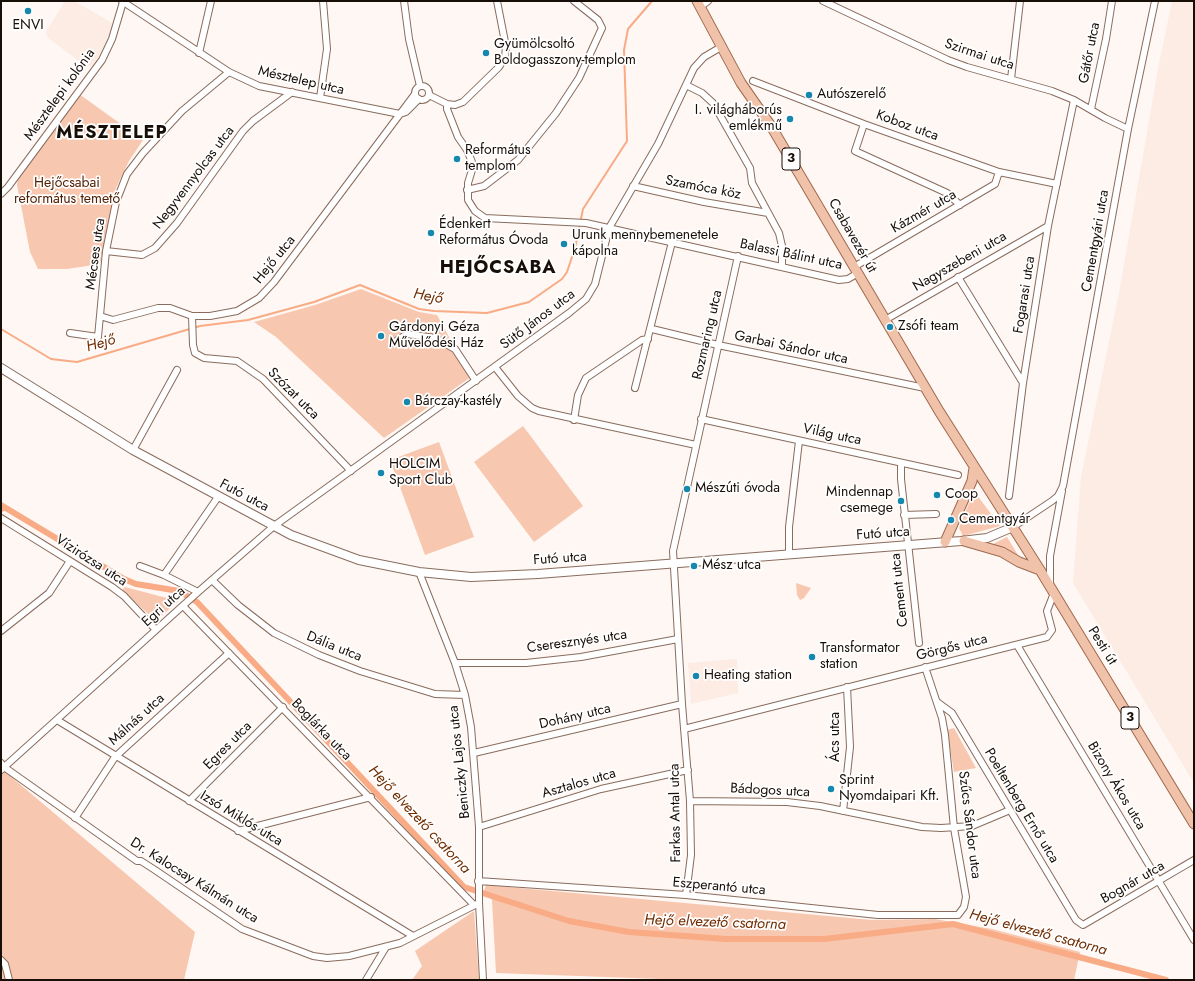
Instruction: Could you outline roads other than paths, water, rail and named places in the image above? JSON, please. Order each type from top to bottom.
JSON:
[{"type":"main road","name":"Csabavezér út","points":[[698,4],[741,82],[771,126],[925,388],[985,484]]},
{"type":"main road","name":"Futó utca","points":[[1,368],[133,450],[274,526],[308,542],[345,556],[376,564],[419,572],[452,576],[497,576],[964,541],[987,538],[1012,527]]},
{"type":"main road","points":[[945,542],[972,481],[974,468]]},
{"type":"main road","name":"Pesti út","points":[[985,484],[1040,570],[1194,824]]},
{"type":"main road","points":[[964,541],[1002,552],[1019,562],[1040,570]]},
{"type":"street","name":"Mésztelep utca","points":[[123,1],[229,72],[259,86],[400,114]]},
{"type":"street","name":"Mésztelepi kolónia","points":[[1,194],[102,60],[112,39],[123,1]]},
{"type":"street","points":[[132,8],[134,1]]},
{"type":"street","points":[[199,53],[211,1]]},
{"type":"street","points":[[320,98],[327,49],[323,1]]},
{"type":"street","points":[[404,1],[409,39],[420,86]]},
{"type":"street","points":[[429,95],[447,104],[455,105],[463,102],[499,67],[505,57],[506,47],[497,1]]},
{"type":"street","points":[[467,190],[484,186],[518,160],[556,113],[579,78],[602,28],[598,20],[574,1]]},
{"type":"street","points":[[698,4],[708,1]]},
{"type":"street","name":"Szirmai utca","points":[[823,1],[948,60],[967,67],[1052,91],[1074,100],[1128,129]]},
{"type":"street","points":[[1011,79],[1020,1]]},
{"type":"street","name":"Gátőr utca","points":[[1091,109],[1106,39],[1112,1]]},
{"type":"street","name":"Cementgyári utca","points":[[1052,590],[1050,556],[1128,129],[1155,1]]},
{"type":"street","name":"Sütő János utca","points":[[351,471],[476,381],[586,299],[595,284],[609,228],[658,144],[699,61],[721,47]]},
{"type":"street","name":"Mécses utca","points":[[70,333],[98,337],[106,251],[116,202],[127,174],[143,153],[182,111],[229,72]]},
{"type":"street","name":"Koboz utca","points":[[753,81],[864,124],[999,172],[1057,184]]},
{"type":"street","name":"Szamóca köz","points":[[686,85],[702,93],[713,103],[750,168],[752,183],[779,233],[782,246],[782,267]]},
{"type":"street","points":[[420,86],[428,88],[429,95]]},
{"type":"street","points":[[420,86],[416,88],[417,97],[425,99],[429,95]]},
{"type":"street","name":"Negyvennyolcas utca","points":[[106,251],[142,255],[155,248],[176,223],[243,131],[253,120],[292,92]]},
{"type":"street","name":"Hejő utca","points":[[100,316],[113,320],[158,308],[170,308],[192,319],[237,311],[259,298],[274,282],[400,114],[417,97]]},
{"type":"street","name":"Fogarasi utca","points":[[1009,496],[1024,383],[1048,226],[1074,100]]},
{"type":"street","name":"Balassi Bálint utca","points":[[447,104],[447,110],[458,137],[467,150],[472,162],[467,190],[471,206],[485,218],[586,223],[738,256],[839,280],[848,279],[856,270]]},
{"type":"street","points":[[864,124],[854,151],[947,193],[960,205]]},
{"type":"street","name":"Kázmér utca","points":[[856,270],[995,184],[999,172]]},
{"type":"street","name":"Szamóca köz","points":[[633,186],[704,202],[768,213]]},
{"type":"street","name":"Nagyszebeni utca","points":[[885,320],[1048,226]]},
{"type":"street","points":[[636,388],[672,242]]},
{"type":"street","name":"Rozmaring utca","points":[[702,419],[738,256]]},
{"type":"street","points":[[958,277],[1024,383]]},
{"type":"street","name":"Szózat utca","points":[[192,319],[193,345],[195,353],[204,358],[237,362],[264,379],[351,471]]},
{"type":"street","name":"Garbai Sándor utca","points":[[652,328],[718,345],[925,388]]},
{"type":"street","points":[[393,343],[407,334],[435,338],[455,349],[476,381]]},
{"type":"street","points":[[574,420],[578,395],[586,378],[642,340],[648,339]]},
{"type":"street","points":[[495,367],[518,396],[532,408],[574,420],[696,445]]},
{"type":"street","points":[[133,450],[176,370]]},
{"type":"street","points":[[673,563],[673,551],[702,419]]},
{"type":"street","name":"Világ utca","points":[[702,419],[958,475]]},
{"type":"street","points":[[789,554],[789,527],[799,440]]},
{"type":"street","name":"Cement utca","points":[[901,463],[904,515],[918,644]]},
{"type":"street","name":"Egri utca","points":[[2,766],[57,720],[198,592],[274,526],[351,471]]},
{"type":"street","name":"Cementgyári utca","points":[[1012,527],[1052,501],[1058,496],[1063,486]]},
{"type":"street","points":[[164,575],[218,497]]},
{"type":"street","points":[[904,515],[936,514]]},
{"type":"street","points":[[1,525],[4,519]]},
{"type":"street","name":"Vízirózsa utca","points":[[4,519],[124,596],[156,630]]},
{"type":"street","points":[[1,632],[49,593],[70,561]]},
{"type":"street","name":"Farkas Antal utca","points":[[673,563],[690,801],[691,855],[686,895]]},
{"type":"street","points":[[140,566],[164,575],[198,592]]},
{"type":"street","name":"Beniczky Lajos utca","points":[[419,572],[455,663],[465,695],[474,753],[479,827],[477,902],[483,980]]},
{"type":"street","name":"Dália utca","points":[[212,580],[238,605],[274,633],[319,655],[360,671],[435,694],[465,695]]},
{"type":"street","name":"Görgős utca","points":[[684,730],[925,667],[1047,637],[1052,630],[1048,611],[1052,590]]},
{"type":"street","name":"Boglárka utca","points":[[185,605],[229,653],[370,797],[477,902]]},
{"type":"street","name":"Cseresznyés utca","points":[[455,663],[526,663],[581,657],[678,639]]},
{"type":"street","name":"Bizony Ákos utca","points":[[1017,645],[1194,940]]},
{"type":"street","name":"Málnás utca","points":[[75,818],[115,757],[229,653]]},
{"type":"street","name":"Szűcs Sándor utca","points":[[925,667],[937,702],[945,735],[954,828],[966,897],[964,907],[958,915]]},
{"type":"street","name":"Ács utca","points":[[842,811],[850,747],[847,687]]},
{"type":"street","name":"Poeltenberg Ernő utca","points":[[937,702],[952,713],[1076,920],[1083,925]]},
{"type":"street","name":"Dohány utca","points":[[474,753],[682,704]]},
{"type":"street","name":"Egres utca","points":[[189,801],[283,707]]},
{"type":"street","name":"Izsó Miklós utca","points":[[57,720],[115,757],[413,936]]},
{"type":"street","name":"Dr. Kalocsay Kálmán utca","points":[[2,766],[137,861],[141,861],[155,870],[242,929],[322,958],[349,956],[386,948],[400,943],[477,902]]},
{"type":"street","name":"Asztalos utca","points":[[479,827],[601,789],[688,770]]},
{"type":"street","points":[[238,831],[370,797]]},
{"type":"street","name":"Bádogos utca","points":[[690,801],[787,802],[922,827],[954,828],[972,826],[987,821],[1010,810]]},
{"type":"street","name":"Bognár utca","points":[[1083,925],[1194,860]]},
{"type":"street","name":"Eszperantó utca","points":[[478,883],[686,895],[878,915],[958,915]]},
{"type":"street","points":[[366,980],[386,948]]},
{"type":"street","points":[[1,960],[4,964],[9,980]]},
{"type":"waterway","name":"Hejő","points":[[1,329],[51,359],[77,362],[200,326],[248,320],[314,302],[360,285],[419,309],[434,311],[487,313],[529,302],[562,279],[567,272],[575,248],[583,209],[627,141],[624,50],[628,29],[652,1]]},
{"type":"waterway","name":"Hejő elvezető csatorna","points":[[1,505],[124,579],[136,584],[179,591],[197,602],[464,887],[569,921],[629,932],[726,939],[824,939],[953,924],[1166,980]]},
{"type":"waterway","name":"Hejő elvezető csatorna","points":[[1,511],[6,509]]},
{"type":"place","name":"ENVI","points":[[28,11]]},
{"type":"place","name":"Gyümölcsoltó Boldogasszony-templom","points":[[486,53]]},
{"type":"place","name":"Autószerelő","points":[[809,95]]},
{"type":"place","name":"I. világháborús emlékmű","points":[[790,119]]},
{"type":"place","name":"Református templom","points":[[457,159]]},
{"type":"place","name":"Édenkert Református Óvoda","points":[[431,233]]},
{"type":"place","name":"Urunk mennybemenetele kápolna","points":[[564,244]]},
{"type":"place","name":"Zsófi team","points":[[890,327]]},
{"type":"place","name":"Gárdonyi Géza Művelődési Ház","points":[[381,336]]},
{"type":"place","name":"Bárczay-kastély","points":[[407,402]]},
{"type":"place","name":"HOLCIM Sport Club","points":[[381,473]]},
{"type":"place","name":"Mészúti óvoda","points":[[687,489]]},
{"type":"place","name":"Coop","points":[[937,495]]},
{"type":"place","name":"Mindennap csemege","points":[[901,501]]},
{"type":"place","name":"Cementgyár","points":[[951,520]]},
{"type":"place","name":"Mész utca","points":[[694,566]]},
{"type":"place","name":"Transformator station","points":[[812,657]]},
{"type":"place","name":"Heating station","points":[[696,676]]},
{"type":"place","name":"Sprint Nyomdaipari Kft.","points":[[831,789]]},
{"type":"district","name":"MÉSZTELEP","points":[[112,134]]},
{"type":"district","name":"HEJŐCSABA","points":[[498,269]]},
{"type":"park label","name":"Hejőcsabai református temető","points":[[67,192]]}]
